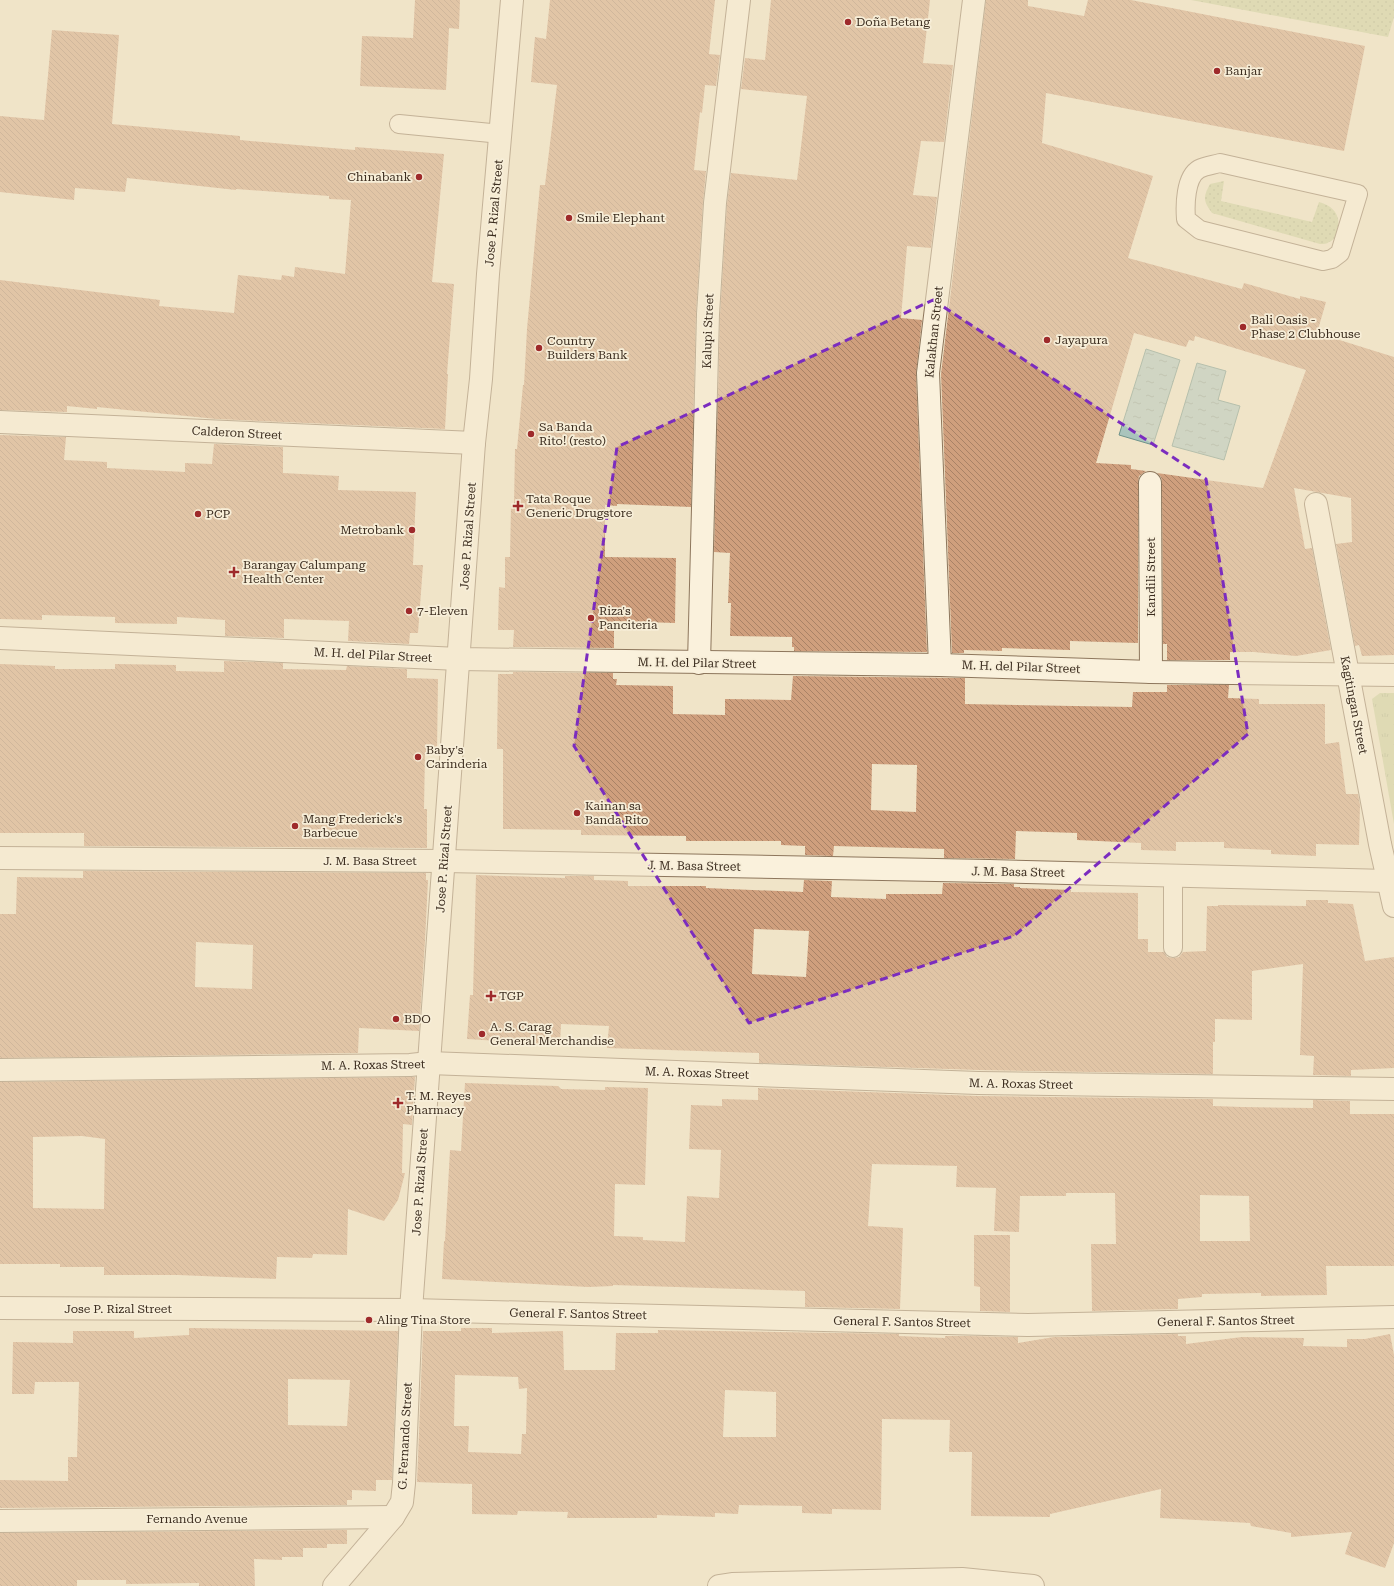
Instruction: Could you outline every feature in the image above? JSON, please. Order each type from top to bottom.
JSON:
[{"type":"street","name":"Jose P. Rizal Street","points":[[0,1308],[411,1310],[474,443],[481,379],[489,266],[512,0]]},
{"type":"street","name":"Kalupi Street","points":[[699,663],[708,314],[714,217],[739,0]]},
{"type":"street","name":"Kalakhan Street","points":[[940,665],[928,373],[974,0]]},
{"type":"street","name":"Calderon Street","points":[[0,422],[474,443]]},
{"type":"street","name":"Kandili Street","points":[[1150,483],[1151,672]]},
{"type":"street","name":"Kagitingan Street","points":[[1316,504],[1380,844],[1394,906]]},
{"type":"street","name":"M. H. del Pilar Street","points":[[0,638],[459,659],[940,665],[1151,672],[1394,675]]},
{"type":"street","name":"J. M. Basa Street","points":[[0,858],[444,861],[1388,881]]},
{"type":"street","name":"M. A. Roxas Street","points":[[0,1070],[410,1065],[429,1063],[978,1083],[1394,1089]]},
{"type":"street","name":"General F. Santos Street","points":[[411,1310],[1028,1325],[1394,1317]]},
{"type":"street","name":"G. Fernando Street","points":[[334,1586],[393,1517],[402,1502],[411,1310]]},
{"type":"street","name":"Fernando Avenue","points":[[0,1521],[393,1517]]},
{"type":"street","points":[[719,1586],[732,1584],[962,1578],[1033,1586]]},
{"type":"lane","points":[[399,124],[500,134]]},
{"type":"lane","points":[[1220,163],[1358,194],[1340,253],[1332,259],[1323,261],[1200,230],[1186,219],[1185,203],[1192,177],[1198,170],[1220,163]]},
{"type":"lane","points":[[1172,948],[1174,876]]},
{"type":"highlighted area","points":[[933,300],[1206,479],[1248,734],[1014,936],[749,1023],[574,746],[617,447]]},
{"type":"green space","points":[[1191,0],[1394,0],[1394,17],[1388,37]]},
{"type":"green space","points":[[1224,181],[1221,201],[1312,222],[1319,202],[1326,204],[1332,208],[1337,215],[1339,224],[1337,233],[1333,240],[1325,244],[1320,244],[1212,213],[1205,199],[1206,192],[1210,184]]},
{"type":"green space","points":[[1380,693],[1394,693],[1394,824],[1372,699]]},
{"type":"water","points":[[1146,349],[1180,360],[1153,445],[1119,435]]},
{"type":"water","points":[[1197,363],[1226,371],[1218,400],[1240,406],[1224,460],[1172,446]]},
{"type":"building","points":[[415,0],[460,0],[459,29],[449,28],[446,90],[360,86],[362,36],[413,38]]},
{"type":"building","points":[[550,0],[715,0],[709,54],[720,55],[716,86],[705,85],[702,113],[700,112],[694,170],[706,171],[696,313],[691,507],[617,504],[617,506],[605,505],[605,557],[676,558],[675,623],[614,621],[614,648],[513,647],[514,630],[498,630],[499,587],[505,588],[505,557],[510,557],[511,506],[514,506],[515,449],[517,449],[524,385],[527,329],[540,185],[545,185],[557,85],[531,82],[535,37],[546,39]]},
{"type":"building","points":[[771,0],[930,0],[923,63],[953,65],[944,142],[921,141],[913,195],[937,197],[931,248],[907,246],[901,318],[922,320],[916,374],[927,652],[794,651],[794,647],[792,647],[792,637],[730,636],[731,603],[728,603],[730,553],[714,552],[720,315],[727,204],[731,173],[797,180],[807,96],[741,89],[745,58],[765,60]]},
{"type":"building","points":[[986,0],[1028,0],[1028,6],[1084,16],[1088,0],[1131,0],[1365,46],[1344,151],[1046,93],[1042,143],[1153,176],[1128,258],[1242,289],[1244,283],[1300,299],[1300,296],[1326,302],[1317,333],[1394,357],[1394,655],[1362,656],[1359,645],[1355,646],[1336,544],[1352,542],[1351,498],[1294,488],[1305,549],[1312,548],[1331,650],[1296,656],[1254,652],[1230,652],[1230,660],[1167,660],[1167,644],[1163,644],[1162,483],[1161,477],[1157,473],[1263,488],[1306,370],[1195,336],[1194,341],[1189,340],[1186,347],[1134,333],[1096,463],[1131,465],[1131,469],[1146,471],[1139,476],[1138,483],[1138,643],[1070,641],[1070,650],[1002,648],[1002,651],[964,650],[964,653],[952,653],[941,374]]},
{"type":"building","points":[[52,30],[119,35],[112,124],[240,136],[240,140],[355,150],[355,147],[444,154],[432,282],[454,284],[447,374],[445,429],[216,419],[97,407],[97,409],[67,406],[67,412],[0,410],[0,280],[160,300],[159,306],[234,313],[238,275],[281,280],[282,275],[294,277],[295,267],[345,274],[351,200],[329,199],[329,196],[236,190],[127,178],[125,192],[75,188],[74,200],[0,192],[0,116],[44,120]]},
{"type":"building","points":[[0,435],[66,437],[64,460],[107,462],[107,468],[185,472],[185,463],[212,464],[214,444],[283,447],[283,473],[339,476],[338,490],[416,492],[413,565],[423,565],[418,633],[410,633],[409,644],[348,641],[349,621],[284,619],[284,638],[225,636],[225,620],[177,617],[177,624],[115,623],[115,617],[42,615],[42,620],[0,619]]},
{"type":"building","points":[[224,661],[283,663],[283,669],[346,670],[347,666],[407,669],[407,678],[438,679],[437,752],[425,752],[424,809],[427,809],[427,848],[84,846],[84,833],[0,833],[0,664],[55,666],[55,669],[115,669],[115,664],[176,665],[176,671],[224,672]]},
{"type":"building","points":[[513,672],[613,673],[613,679],[617,679],[616,685],[673,686],[673,714],[725,715],[725,699],[791,700],[793,676],[965,678],[965,704],[1132,707],[1133,692],[1167,692],[1167,685],[1229,685],[1228,698],[1259,699],[1259,704],[1325,704],[1325,744],[1339,742],[1346,794],[1358,794],[1360,805],[1359,845],[1316,844],[1316,856],[1271,854],[1271,850],[1224,848],[1224,842],[1176,842],[1176,851],[1141,850],[1141,843],[1077,840],[1077,833],[1016,831],[1015,859],[944,858],[944,849],[834,846],[833,856],[805,855],[805,846],[781,845],[781,841],[686,841],[686,836],[581,835],[581,830],[503,829],[503,749],[497,749],[498,674],[513,674]],"holes":[[[872,764],[917,765],[916,812],[871,810]]]},
{"type":"building","points":[[83,871],[426,873],[426,880],[428,880],[419,1031],[359,1028],[358,1053],[0,1058],[0,914],[16,914],[17,877],[83,878]],"holes":[[[196,942],[253,945],[252,989],[195,987]]]},
{"type":"building","points":[[476,875],[565,878],[565,876],[594,876],[594,880],[628,881],[628,886],[706,886],[706,888],[803,892],[804,880],[832,881],[831,897],[886,899],[886,894],[942,894],[943,883],[1014,884],[1014,887],[1020,888],[1071,890],[1071,892],[1138,893],[1138,939],[1148,939],[1148,952],[1164,952],[1167,957],[1173,958],[1179,957],[1183,952],[1206,951],[1207,906],[1306,906],[1306,900],[1328,900],[1328,903],[1353,904],[1365,961],[1394,957],[1394,1068],[1351,1070],[1351,1076],[1313,1075],[1314,1056],[1300,1055],[1303,964],[1252,971],[1252,1020],[1215,1019],[1213,1074],[978,1070],[759,1063],[759,1053],[607,1048],[609,1026],[561,1024],[560,1045],[467,1039],[470,995],[473,995]],"holes":[[[754,929],[809,931],[806,977],[752,974]]]},
{"type":"building","points":[[415,1077],[412,1125],[403,1124],[402,1173],[405,1173],[398,1200],[384,1221],[348,1209],[347,1255],[313,1254],[312,1258],[277,1257],[276,1279],[178,1275],[104,1275],[104,1267],[60,1267],[60,1264],[0,1264],[0,1082]],"holes":[[[82,1136],[105,1139],[104,1209],[33,1208],[33,1137]]]},
{"type":"building","points":[[465,1083],[558,1086],[561,1089],[605,1090],[605,1087],[648,1088],[645,1185],[615,1184],[614,1236],[643,1237],[643,1240],[685,1242],[687,1196],[719,1198],[721,1150],[689,1149],[691,1105],[722,1106],[722,1099],[758,1100],[758,1088],[978,1096],[1213,1099],[1213,1106],[1242,1107],[1313,1108],[1313,1100],[1350,1101],[1350,1114],[1394,1114],[1394,1266],[1326,1266],[1327,1295],[1261,1296],[1261,1293],[1202,1294],[1202,1297],[1178,1299],[1178,1309],[1092,1311],[1091,1244],[1116,1244],[1115,1193],[1066,1193],[1066,1196],[1020,1196],[1019,1232],[994,1231],[996,1188],[956,1187],[957,1166],[872,1164],[868,1226],[903,1228],[900,1309],[805,1307],[805,1291],[613,1285],[588,1287],[442,1279],[450,1150],[461,1151]],"holes":[[[1200,1195],[1249,1196],[1250,1241],[1200,1241]]]},
{"type":"building","points":[[974,1235],[1010,1235],[1010,1312],[980,1311],[980,1287],[974,1286]]},
{"type":"building","points":[[189,1328],[398,1331],[392,1480],[376,1480],[376,1491],[352,1490],[352,1500],[347,1500],[347,1505],[0,1508],[0,1480],[68,1481],[68,1457],[77,1457],[79,1382],[35,1382],[34,1394],[12,1394],[13,1342],[73,1343],[73,1331],[134,1331],[134,1338],[189,1335]],"holes":[[[288,1379],[350,1380],[347,1426],[288,1425]]]},
{"type":"building","points":[[461,1328],[492,1328],[492,1333],[563,1331],[564,1370],[615,1370],[616,1333],[658,1333],[658,1330],[899,1334],[899,1336],[945,1338],[945,1336],[1018,1337],[1018,1343],[1054,1337],[1178,1334],[1178,1336],[1186,1336],[1186,1344],[1242,1337],[1304,1338],[1303,1346],[1347,1347],[1347,1339],[1365,1339],[1390,1334],[1394,1355],[1394,1543],[1385,1568],[1345,1554],[1352,1532],[1291,1537],[1291,1533],[1251,1526],[1250,1523],[1160,1518],[1161,1489],[1050,1514],[1050,1517],[971,1516],[972,1452],[949,1452],[950,1420],[882,1419],[881,1510],[832,1509],[832,1514],[802,1513],[802,1506],[739,1505],[738,1514],[715,1513],[715,1517],[657,1515],[657,1518],[567,1518],[568,1512],[518,1511],[517,1515],[472,1514],[472,1484],[417,1482],[423,1331],[461,1331]],"holes":[[[455,1375],[518,1377],[519,1389],[527,1388],[526,1434],[522,1434],[521,1454],[468,1452],[469,1426],[454,1426]],[[725,1390],[776,1392],[776,1437],[723,1437]]]},
{"type":"building","points":[[347,1530],[347,1544],[327,1544],[327,1548],[303,1548],[303,1557],[282,1557],[282,1560],[254,1559],[255,1586],[199,1586],[199,1583],[126,1584],[126,1580],[77,1580],[77,1586],[0,1586],[0,1533]]},
{"type":"place","name":"Doña Betang","points":[[848,22]]},
{"type":"place","name":"Banjar","points":[[1217,71]]},
{"type":"place","name":"Chinabank","points":[[419,177]]},
{"type":"place","name":"Smile Elephant","points":[[569,218]]},
{"type":"place","name":"Bali Oasis - Phase 2 Clubhouse","points":[[1243,327]]},
{"type":"place","name":"Jayapura","points":[[1047,340]]},
{"type":"place","name":"Country Builders Bank","points":[[539,348]]},
{"type":"place","name":"Sa Banda Rito! (resto)","points":[[531,434]]},
{"type":"place","name":"Tata Roque Generic Drugstore","points":[[518,506]]},
{"type":"place","name":"PCP","points":[[198,514]]},
{"type":"place","name":"Metrobank","points":[[412,530]]},
{"type":"place","name":"Barangay Calumpang Health Center","points":[[234,572]]},
{"type":"place","name":"7-Eleven","points":[[409,611]]},
{"type":"place","name":"Riza's Panciteria","points":[[591,618]]},
{"type":"place","name":"Baby's Carinderia","points":[[418,757]]},
{"type":"place","name":"Kainan sa Banda Rito","points":[[577,813]]},
{"type":"place","name":"Mang Frederick's Barbecue","points":[[295,826]]},
{"type":"place","name":"TGP","points":[[491,996]]},
{"type":"place","name":"BDO","points":[[396,1019]]},
{"type":"place","name":"A. S. Carag General Merchandise","points":[[482,1034]]},
{"type":"place","name":"T. M. Reyes Pharmacy","points":[[398,1103]]},
{"type":"place","name":"Aling Tina Store","points":[[369,1320]]}]
